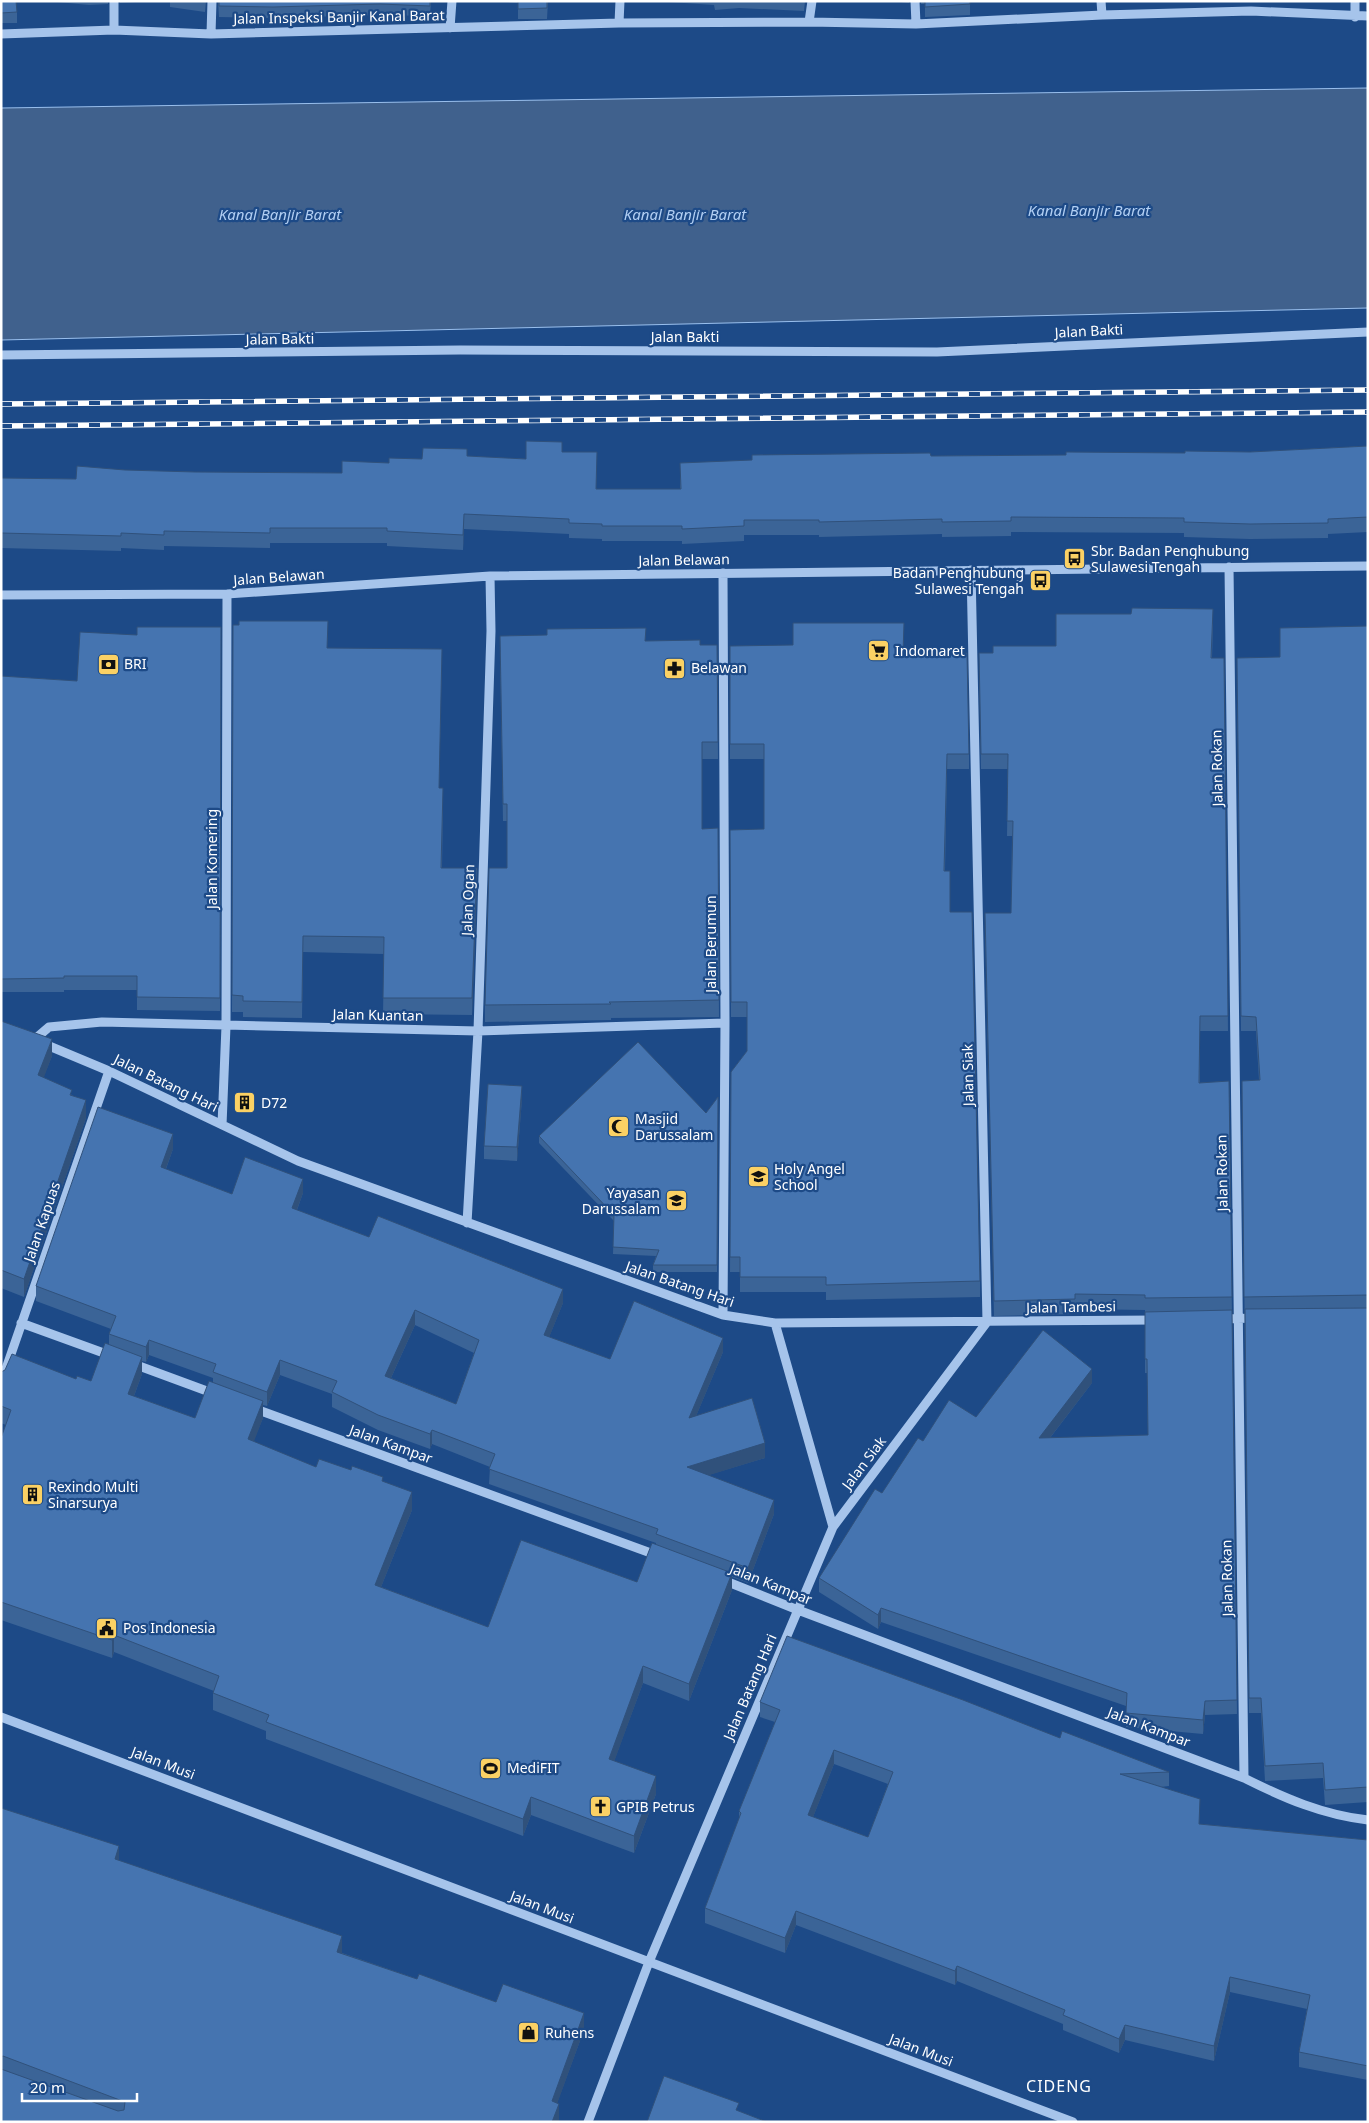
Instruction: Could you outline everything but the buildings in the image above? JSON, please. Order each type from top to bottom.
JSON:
[{"type":"street","points":[[114,1],[114,30]]},
{"type":"street","points":[[211,34],[212,1]]},
{"type":"street","points":[[450,28],[452,1]]},
{"type":"street","points":[[619,24],[620,1]]},
{"type":"street","points":[[809,22],[812,1]]},
{"type":"street","points":[[915,1],[916,24]]},
{"type":"street","points":[[1101,1],[1102,15]]},
{"type":"street","points":[[1355,1],[1355,17]]},
{"type":"street","name":"Jalan Inspeksi Banjir Kanal Barat","points":[[1,34],[114,30],[211,34],[619,24],[809,22],[916,24],[1251,6],[1355,17],[1368,16]]},
{"type":"street","name":"Jalan Bakti","points":[[1,356],[460,350],[937,352],[1368,332]]},
{"type":"street","name":"Jalan Belawan","points":[[1,595],[227,594],[490,576],[1368,566]]},
{"type":"street","name":"Jalan Rokan","points":[[1230,567],[1237,1318],[1244,1778]]},
{"type":"street","name":"Jalan Siak","points":[[833,1527],[987,1322],[971,570]]},
{"type":"street","name":"Jalan Berumun","points":[[723,573],[725,1023],[723,1315]]},
{"type":"street","name":"Jalan Ogan","points":[[467,1224],[478,1030],[491,641],[490,576]]},
{"type":"street","name":"Jalan Komering","points":[[222,1125],[226,1026],[227,594]]},
{"type":"street","name":"Jalan Kuantan","points":[[30,1038],[49,1028],[75,1023],[102,1022],[478,1030],[725,1023]]},
{"type":"street","name":"Jalan Batang Hari","points":[[30,1038],[109,1071],[298,1161],[467,1224],[723,1315],[776,1323]]},
{"type":"street","name":"Jalan Kapuas","points":[[1,1382],[109,1071]]},
{"type":"street","points":[[1208,1319],[1265,1318]]},
{"type":"street","name":"Jalan Tambesi","points":[[776,1323],[1160,1320]]},
{"type":"street","points":[[21,1323],[228,1399]]},
{"type":"street","points":[[776,1323],[833,1527]]},
{"type":"street","name":"Jalan Kampar","points":[[246,1406],[669,1560]]},
{"type":"street","name":"Jalan Batang Hari","points":[[650,1962],[833,1527]]},
{"type":"street","name":"Jalan Kampar","points":[[716,1577],[798,1610],[1244,1778],[1286,1799],[1340,1817],[1368,1820]]},
{"type":"street","name":"Jalan Musi","points":[[1,1717],[1073,2122]]},
{"type":"street","points":[[588,2122],[650,1962]]},
{"type":"water","name":"Kanal Banjir Barat","points":[[1368,88],[1368,308],[1,340],[1,108]]},
{"type":"railway","points":[[1,404],[1368,390]]},
{"type":"railway","points":[[1,426],[1368,412]]},
{"type":"place","name":"Sbr. Badan Penghubung Sulawesi Tengah","points":[[1075,559]]},
{"type":"place","name":"Badan Penghubung Sulawesi Tengah","points":[[1040,581]]},
{"type":"place","name":"Indomaret","points":[[879,651]]},
{"type":"place","name":"BRI","points":[[108,664]]},
{"type":"place","name":"Belawan","points":[[675,668]]},
{"type":"place","name":"D72","points":[[245,1103]]},
{"type":"place","name":"Masjid Darussalam","points":[[619,1127]]},
{"type":"place","name":"Holy Angel School","points":[[758,1177]]},
{"type":"place","name":"Yayasan Darussalam","points":[[676,1201]]},
{"type":"place","name":"Rexindo Multi Sinarsurya","points":[[32,1495]]},
{"type":"place","name":"Pos Indonesia","points":[[107,1628]]},
{"type":"place","name":"MediFIT","points":[[491,1768]]},
{"type":"place","name":"GPIB Petrus","points":[[600,1807]]},
{"type":"place","name":"Ruhens","points":[[529,2033]]},
{"type":"district","name":"CIDENG","points":[[1059,2086]]}]
